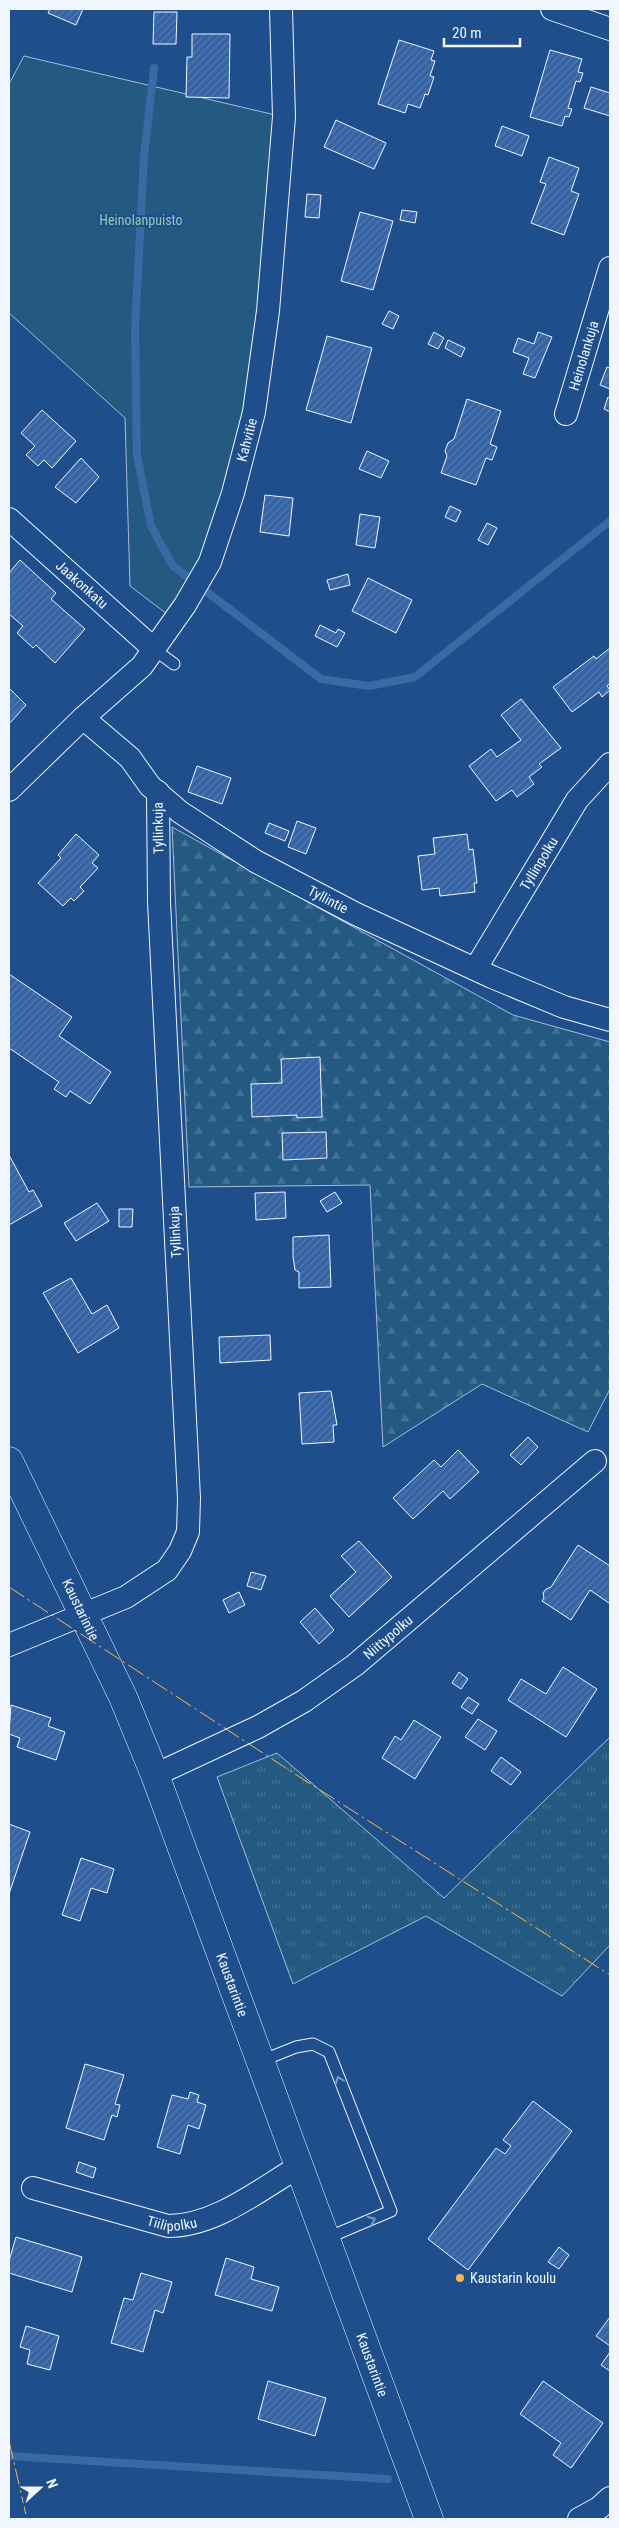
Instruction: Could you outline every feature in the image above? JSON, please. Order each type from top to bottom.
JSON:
[{"type":"street","name":"Kahvitie","points":[[9,790],[83,718],[142,666],[186,605],[210,562],[233,493],[254,412],[268,312],[284,117],[281,9]]},
{"type":"street","points":[[552,9],[610,29]]},
{"type":"street","name":"Heinolankuja","points":[[566,414],[610,268]]},
{"type":"street","name":"Jaakonkatu","points":[[9,520],[155,650]]},
{"type":"street","name":"Tyllintie","points":[[83,718],[130,758],[150,786],[180,812],[255,861],[356,914],[476,968],[564,1007],[610,1020]]},
{"type":"street","name":"Tyllinpolku","points":[[476,968],[577,800],[610,764]]},
{"type":"street","name":"Tyllinkuja","points":[[9,1645],[126,1597],[167,1570],[180,1551],[188,1532],[190,1498],[159,902],[158,792]]},
{"type":"street","name":"Niittypolku","points":[[155,1775],[258,1727],[304,1701],[355,1665],[595,1461]]},
{"type":"street","name":"Kaustarintie","points":[[9,1462],[123,1697],[155,1775],[429,2519]]},
{"type":"street","name":"Tiilipolku","points":[[33,2188],[168,2226],[186,2226],[223,2211],[300,2166]]},
{"type":"street","points":[[578,2519],[599,2508],[610,2498]]},
{"type":"lane","points":[[155,650],[174,664]]},
{"type":"lane","points":[[260,2061],[296,2047],[313,2044],[328,2052],[391,2212],[327,2238]]},
{"type":"green space","name":"Heinolanpuisto","points":[[24,56],[284,117],[254,412],[210,562],[175,620],[130,586],[125,418],[9,313],[9,84]]},
{"type":"green space","points":[[172,827],[513,1015],[610,1042],[610,1389],[588,1432],[482,1384],[383,1447],[370,1185],[189,1187]]},
{"type":"green space","points":[[610,1737],[610,1945],[562,1996],[426,1916],[293,1984],[217,1777],[277,1753],[444,1898]]},
{"type":"building","points":[[50,9],[83,9],[76,25],[48,13]]},
{"type":"building","points":[[154,12],[177,12],[176,44],[153,44]]},
{"type":"building","points":[[192,34],[230,34],[229,98],[186,97],[187,57],[192,57]]},
{"type":"building","points":[[399,40],[434,51],[431,60],[435,61],[430,76],[434,77],[428,95],[425,94],[420,108],[408,104],[405,113],[378,104]]},
{"type":"building","points":[[550,50],[582,59],[578,72],[583,73],[580,82],[576,81],[568,108],[572,109],[569,117],[565,116],[562,126],[530,117]]},
{"type":"building","points":[[591,87],[610,93],[610,116],[584,108]]},
{"type":"building","points":[[336,120],[386,143],[374,169],[324,147]]},
{"type":"building","points":[[502,126],[529,136],[522,156],[495,146]]},
{"type":"building","points":[[549,157],[579,168],[571,191],[579,194],[564,235],[531,223],[546,184],[540,182]]},
{"type":"building","points":[[307,194],[321,195],[319,218],[305,217]]},
{"type":"building","points":[[402,210],[417,212],[415,223],[400,220]]},
{"type":"building","points":[[360,212],[393,221],[373,290],[341,281]]},
{"type":"building","points":[[389,311],[399,316],[393,329],[382,324]]},
{"type":"building","points":[[434,332],[444,338],[438,349],[428,344]]},
{"type":"building","points":[[538,332],[552,337],[535,378],[523,374],[529,358],[513,352],[518,338],[534,344]]},
{"type":"building","points":[[327,336],[372,348],[351,423],[306,410]]},
{"type":"building","points":[[448,340],[465,348],[461,357],[445,348]]},
{"type":"building","points":[[607,367],[610,368],[610,389],[600,385]]},
{"type":"building","points":[[608,397],[610,398],[610,412],[604,409]]},
{"type":"building","points":[[467,399],[501,411],[490,444],[497,447],[492,460],[486,458],[476,485],[441,473],[447,456],[445,451],[448,443],[454,439]]},
{"type":"building","points":[[42,410],[76,441],[52,468],[44,460],[38,466],[26,455],[35,446],[21,433]]},
{"type":"building","points":[[367,451],[389,461],[381,478],[359,469]]},
{"type":"building","points":[[81,458],[99,477],[76,503],[55,487]]},
{"type":"building","points":[[265,495],[293,498],[289,536],[260,532]]},
{"type":"building","points":[[450,506],[461,511],[456,522],[445,517]]},
{"type":"building","points":[[360,514],[380,517],[375,548],[356,545]]},
{"type":"building","points":[[487,523],[497,528],[488,545],[478,540]]},
{"type":"building","points":[[20,560],[56,593],[51,599],[85,629],[55,663],[36,645],[33,648],[17,633],[23,626],[9,614],[9,573]]},
{"type":"building","points":[[348,574],[350,585],[330,590],[327,580]]},
{"type":"building","points":[[368,578],[412,600],[396,633],[352,611]]},
{"type":"building","points":[[320,625],[336,633],[338,629],[345,633],[337,647],[315,636]]},
{"type":"building","points":[[610,648],[610,683],[607,686],[610,690],[602,697],[599,692],[572,712],[553,687],[594,656],[596,659]]},
{"type":"building","points":[[9,688],[26,705],[9,724]]},
{"type":"building","points":[[521,699],[561,748],[539,764],[542,767],[529,777],[534,784],[517,797],[512,790],[496,801],[469,766],[491,749],[497,757],[521,740],[501,715]]},
{"type":"building","points":[[197,766],[231,778],[222,804],[188,792]]},
{"type":"building","points":[[297,821],[316,828],[306,854],[288,847]]},
{"type":"building","points":[[269,823],[289,831],[285,841],[265,833]]},
{"type":"building","points":[[76,834],[99,855],[92,863],[98,868],[80,887],[84,891],[74,901],[71,898],[63,906],[38,883],[61,858],[58,855]]},
{"type":"building","points":[[467,834],[469,850],[473,849],[477,883],[474,883],[475,892],[440,896],[439,888],[422,890],[418,856],[435,854],[433,838]]},
{"type":"building","points":[[9,974],[72,1017],[59,1036],[111,1072],[90,1104],[70,1091],[66,1097],[54,1089],[59,1082],[9,1048]]},
{"type":"building","points":[[320,1057],[322,1117],[297,1118],[297,1115],[252,1117],[251,1084],[282,1083],[281,1059]]},
{"type":"building","points":[[326,1132],[327,1158],[283,1160],[282,1133]]},
{"type":"building","points":[[9,1155],[29,1192],[33,1190],[42,1206],[9,1225]]},
{"type":"building","points":[[285,1192],[286,1218],[256,1220],[255,1193]]},
{"type":"building","points":[[335,1192],[342,1203],[327,1212],[320,1201]]},
{"type":"building","points":[[97,1203],[109,1221],[76,1241],[64,1223]]},
{"type":"building","points":[[119,1209],[133,1209],[132,1227],[119,1227]]},
{"type":"building","points":[[329,1235],[331,1287],[299,1288],[299,1272],[295,1270],[293,1257],[293,1237]]},
{"type":"building","points":[[71,1278],[92,1314],[107,1305],[119,1328],[78,1353],[43,1293]]},
{"type":"building","points":[[270,1335],[271,1360],[220,1363],[219,1337]]},
{"type":"building","points":[[331,1391],[337,1425],[333,1425],[334,1442],[302,1444],[299,1393]]},
{"type":"building","points":[[528,1437],[538,1447],[521,1465],[510,1455]]},
{"type":"building","points":[[458,1450],[479,1472],[450,1499],[443,1491],[413,1519],[393,1498],[434,1460],[441,1467]]},
{"type":"building","points":[[359,1541],[392,1577],[349,1617],[330,1596],[356,1572],[341,1556]]},
{"type":"building","points":[[578,1545],[610,1566],[610,1600],[609,1603],[590,1590],[571,1620],[542,1601],[544,1598],[543,1593],[551,1587]]},
{"type":"building","points":[[251,1572],[266,1576],[261,1590],[247,1586]]},
{"type":"building","points":[[239,1592],[245,1605],[229,1613],[223,1600]]},
{"type":"building","points":[[315,1608],[334,1630],[319,1644],[300,1622]]},
{"type":"building","points":[[563,1667],[597,1689],[566,1737],[508,1700],[521,1679],[546,1694]]},
{"type":"building","points":[[459,1672],[468,1679],[461,1689],[452,1683]]},
{"type":"building","points":[[468,1697],[479,1704],[472,1714],[461,1707]]},
{"type":"building","points":[[11,1705],[51,1718],[48,1726],[65,1732],[56,1760],[17,1747],[20,1738],[9,1734]]},
{"type":"building","points":[[478,1719],[497,1731],[485,1750],[465,1737]]},
{"type":"building","points":[[414,1720],[441,1737],[415,1779],[382,1758],[395,1736],[401,1740]]},
{"type":"building","points":[[501,1757],[521,1772],[511,1785],[491,1771]]},
{"type":"building","points":[[9,1824],[30,1832],[9,1894]]},
{"type":"building","points":[[81,1858],[114,1869],[107,1893],[91,1888],[80,1921],[62,1915]]},
{"type":"building","points":[[85,2064],[124,2075],[115,2104],[120,2105],[117,2117],[112,2115],[104,2140],[66,2128]]},
{"type":"building","points":[[190,2092],[199,2095],[197,2102],[206,2105],[199,2129],[188,2125],[180,2154],[157,2147],[172,2095],[188,2099]]},
{"type":"building","points":[[533,2101],[572,2131],[468,2270],[428,2239],[496,2148],[505,2154],[511,2146],[503,2140]]},
{"type":"building","points":[[79,2162],[96,2168],[93,2178],[76,2172]]},
{"type":"building","points":[[16,2237],[82,2257],[72,2292],[9,2273],[9,2261]]},
{"type":"building","points":[[559,2247],[569,2255],[559,2269],[548,2262]]},
{"type":"building","points":[[226,2258],[254,2267],[251,2279],[279,2287],[272,2311],[215,2295]]},
{"type":"building","points":[[141,2273],[172,2282],[163,2313],[155,2310],[143,2352],[111,2343],[124,2298],[133,2300]]},
{"type":"building","points":[[610,2317],[610,2346],[596,2336]]},
{"type":"building","points":[[26,2326],[59,2336],[50,2370],[27,2364],[30,2350],[20,2347]]},
{"type":"building","points":[[610,2352],[610,2371],[601,2365]]},
{"type":"building","points":[[268,2381],[326,2398],[315,2436],[258,2419]]},
{"type":"building","points":[[543,2381],[603,2423],[571,2468],[553,2455],[561,2443],[520,2414]]},
{"type":"waterway","points":[[154,68],[144,156],[135,329],[137,455],[151,526],[173,566],[321,679],[369,686],[415,677],[610,521]]},
{"type":"waterway","points":[[9,2456],[388,2479]]},
{"type":"power","points":[[9,1587],[295,1774],[610,1975]]},
{"type":"power","points":[[9,2441],[27,2519]]},
{"type":"place","name":"Kaustarin koulu","points":[[460,2278]]}]
